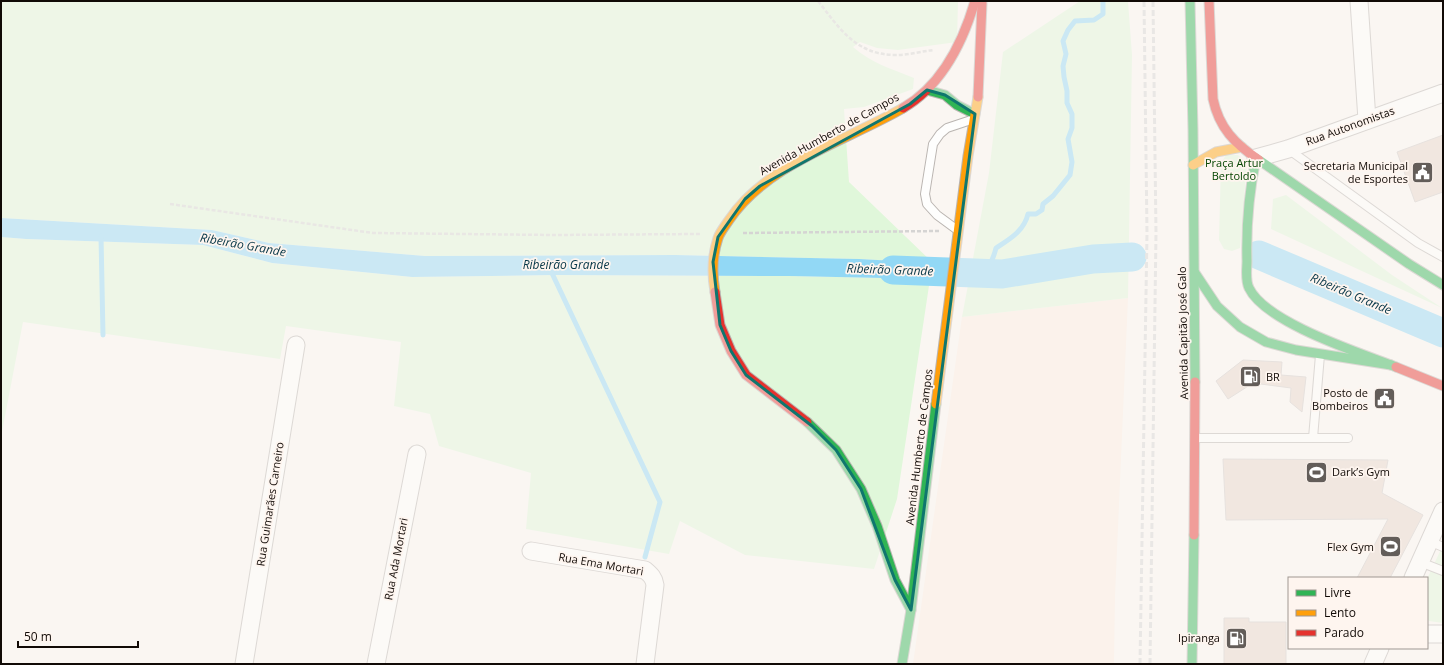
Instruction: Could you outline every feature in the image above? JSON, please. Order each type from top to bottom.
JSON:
[{"type":"main road","name":"Avenida Humberto de Campos","points":[[912,610],[895,580],[877,526],[861,489],[836,450],[812,426],[746,375],[731,351],[720,325],[714,286],[713,262],[718,236],[731,217],[746,199],[773,176],[910,104],[927,90],[947,64],[968,24],[975,1]]},
{"type":"main road","name":"Avenida Humberto de Campos","points":[[902,664],[912,610],[950,290],[974,116],[979,90],[982,1]]},
{"type":"main road","name":"Avenida Capitão José Galo","points":[[1190,1],[1196,438],[1192,664]]},
{"type":"main road","points":[[1209,1],[1213,99],[1215,110],[1224,128],[1242,147],[1256,158],[1268,175],[1443,285]]},
{"type":"main road","points":[[927,90],[945,95],[974,116]]},
{"type":"main road","points":[[1193,165],[1216,152],[1242,147]]},
{"type":"main road","points":[[1256,158],[1250,189],[1247,271],[1248,286],[1271,311],[1290,323],[1312,334],[1443,386]]},
{"type":"main road","points":[[1250,189],[1268,175]]},
{"type":"main road","points":[[1194,273],[1217,306],[1240,326],[1266,342],[1296,350],[1391,365]]},
{"type":"street","points":[[1359,1],[1367,120]]},
{"type":"street","name":"Rua Autonomistas","points":[[1256,158],[1288,149],[1443,93]]},
{"type":"street","name":"Rua Guimarães Carneiro","points":[[244,664],[296,345]]},
{"type":"street","name":"Rua Ada Mortari","points":[[376,664],[416,454]]},
{"type":"street","points":[[1412,577],[1420,562],[1436,544],[1443,512]]},
{"type":"street","name":"Rua Ema Mortari","points":[[531,551],[645,570],[650,574],[654,579],[655,585],[645,664]]},
{"type":"street","points":[[1428,634],[1443,634]]},
{"type":"street","points":[[1373,664],[1380,649]]},
{"type":"lane","points":[[958,231],[936,215],[927,204],[925,194],[933,144],[940,134],[947,128],[974,116]]},
{"type":"lane","points":[[1288,149],[1418,243],[1442,255]]},
{"type":"lane","points":[[1313,438],[1320,354]]},
{"type":"lane","points":[[1196,438],[1348,438]]},
{"type":"lane","points":[[1420,562],[1443,570]]},
{"type":"path","points":[[818,1],[843,33],[858,45],[873,52],[897,55],[936,49],[938,50]]},
{"type":"path","points":[[170,204],[373,233],[552,235],[704,234]]},
{"type":"path","points":[[735,233],[958,231]]},
{"type":"highlighted area","points":[[927,90],[945,95],[975,114],[911,610],[895,580],[861,489],[836,450],[812,426],[746,375],[731,351],[720,325],[713,262],[718,237],[745,199],[760,186],[910,104]]},
{"type":"shaded area","points":[[1128,298],[1115,596],[1114,664],[913,664],[962,317]]},
{"type":"green space","points":[[1,1],[958,1],[957,42],[898,50],[877,48],[860,42],[853,47],[874,61],[914,78],[913,89],[864,107],[844,109],[849,182],[933,263],[859,259],[675,255],[425,256],[269,243],[212,230],[1,218]]},
{"type":"green space","points":[[1080,1],[1128,1],[1132,55],[1128,298],[962,317],[989,173],[1003,52]]},
{"type":"green space","name":"Praça Artur Bertoldo","points":[[1226,155],[1238,155],[1247,163],[1240,248],[1232,251],[1224,249],[1219,240],[1221,163]]},
{"type":"green space","points":[[1286,195],[1392,275],[1442,308],[1271,229],[1273,199]]},
{"type":"green space","points":[[1,237],[203,245],[272,263],[412,277],[555,275],[789,276],[930,279],[897,499],[874,569],[745,555],[680,521],[669,554],[526,529],[531,473],[439,446],[430,414],[394,406],[401,342],[286,326],[280,359],[23,322],[1,437]]},
{"type":"green space","points":[[1443,545],[1443,623],[1429,621],[1428,620],[1428,577]]},
{"type":"water","points":[[1,218],[212,230],[269,243],[425,256],[675,255],[859,259],[933,263],[930,279],[789,276],[555,275],[412,277],[272,263],[203,245],[1,237]]},
{"type":"building","name":"Secretaria Municipal de Esportes","points":[[1443,135],[1443,192],[1415,202],[1397,152]]},
{"type":"building","name":"BR","points":[[1243,360],[1282,362],[1281,375],[1306,377],[1302,412],[1290,402],[1291,388],[1253,383],[1228,399],[1216,381]]},
{"type":"building","points":[[1223,459],[1388,460],[1382,493],[1423,515],[1391,577],[1358,577],[1388,519],[1226,520]]},
{"type":"building","name":"Ipiranga","points":[[1224,618],[1249,618],[1249,622],[1286,622],[1286,664],[1224,664]]},
{"type":"waterway","points":[[980,273],[991,262],[996,248],[1020,230],[1028,214],[1036,214],[1042,210],[1043,204],[1053,196],[1070,175],[1072,162],[1068,139],[1072,128],[1072,114],[1067,103],[1067,91],[1063,66],[1066,54],[1063,41],[1068,30],[1075,21],[1094,20],[1103,14],[1103,1]]},
{"type":"waterway","points":[[101,236],[103,335]]},
{"type":"waterway","name":"Ribeirão Grande","points":[[1259,255],[1443,333]]},
{"type":"waterway","name":"Ribeirão Grande","points":[[893,270],[1002,274],[1093,259],[1132,257]]},
{"type":"waterway","points":[[550,269],[660,502],[645,557]]},
{"type":"railway","points":[[1140,664],[1147,233],[1144,1]]},
{"type":"railway","points":[[1150,664],[1156,233],[1153,1]]},
{"type":"traffic: fast","points":[[1190,1],[1193,130],[1195,382]]},
{"type":"traffic: fast","points":[[927,90],[945,95],[957,105],[975,114]]},
{"type":"traffic: fast","points":[[1256,158],[1250,196],[1247,235],[1246,274],[1249,288],[1258,301],[1273,313],[1292,324],[1335,344],[1391,365]]},
{"type":"traffic: fast","points":[[1259,160],[1409,264],[1443,285]]},
{"type":"traffic: fast","points":[[1195,273],[1217,306],[1240,327],[1266,342],[1296,350],[1396,367]]},
{"type":"traffic: fast","points":[[902,664],[911,610],[936,404]]},
{"type":"traffic: fast","points":[[807,422],[836,450],[861,489],[877,526],[895,580],[911,610]]},
{"type":"traffic: fast","points":[[1192,664],[1194,535]]},
{"type":"traffic: slow","points":[[936,404],[968,156],[978,97]]},
{"type":"traffic: slow","points":[[715,292],[713,265],[718,238],[721,231],[745,200],[764,184],[808,155],[903,108]]},
{"type":"traffic: slow","points":[[1193,165],[1216,152],[1242,147]]},
{"type":"traffic: jam","points":[[903,108],[917,99],[929,88],[949,62],[964,32],[975,1]]},
{"type":"traffic: jam","points":[[1209,1],[1213,99],[1219,119],[1235,141],[1259,160]]},
{"type":"traffic: jam","points":[[978,97],[982,3]]},
{"type":"traffic: jam","points":[[715,292],[720,325],[731,351],[746,375],[807,422]]},
{"type":"traffic: jam","points":[[1396,367],[1443,386]]},
{"type":"traffic: jam","points":[[1194,535],[1195,382]]},
{"type":"place","name":"Secretaria Municipal de Esportes","points":[[1423,172]]},
{"type":"place","name":"BR","points":[[1251,377]]},
{"type":"place","name":"Posto de Bombeiros","points":[[1384,399]]},
{"type":"place","name":"Dark’s Gym","points":[[1316,472]]},
{"type":"place","name":"Flex Gym","points":[[1390,547]]},
{"type":"place","name":"Ipiranga","points":[[1236,638]]}]
